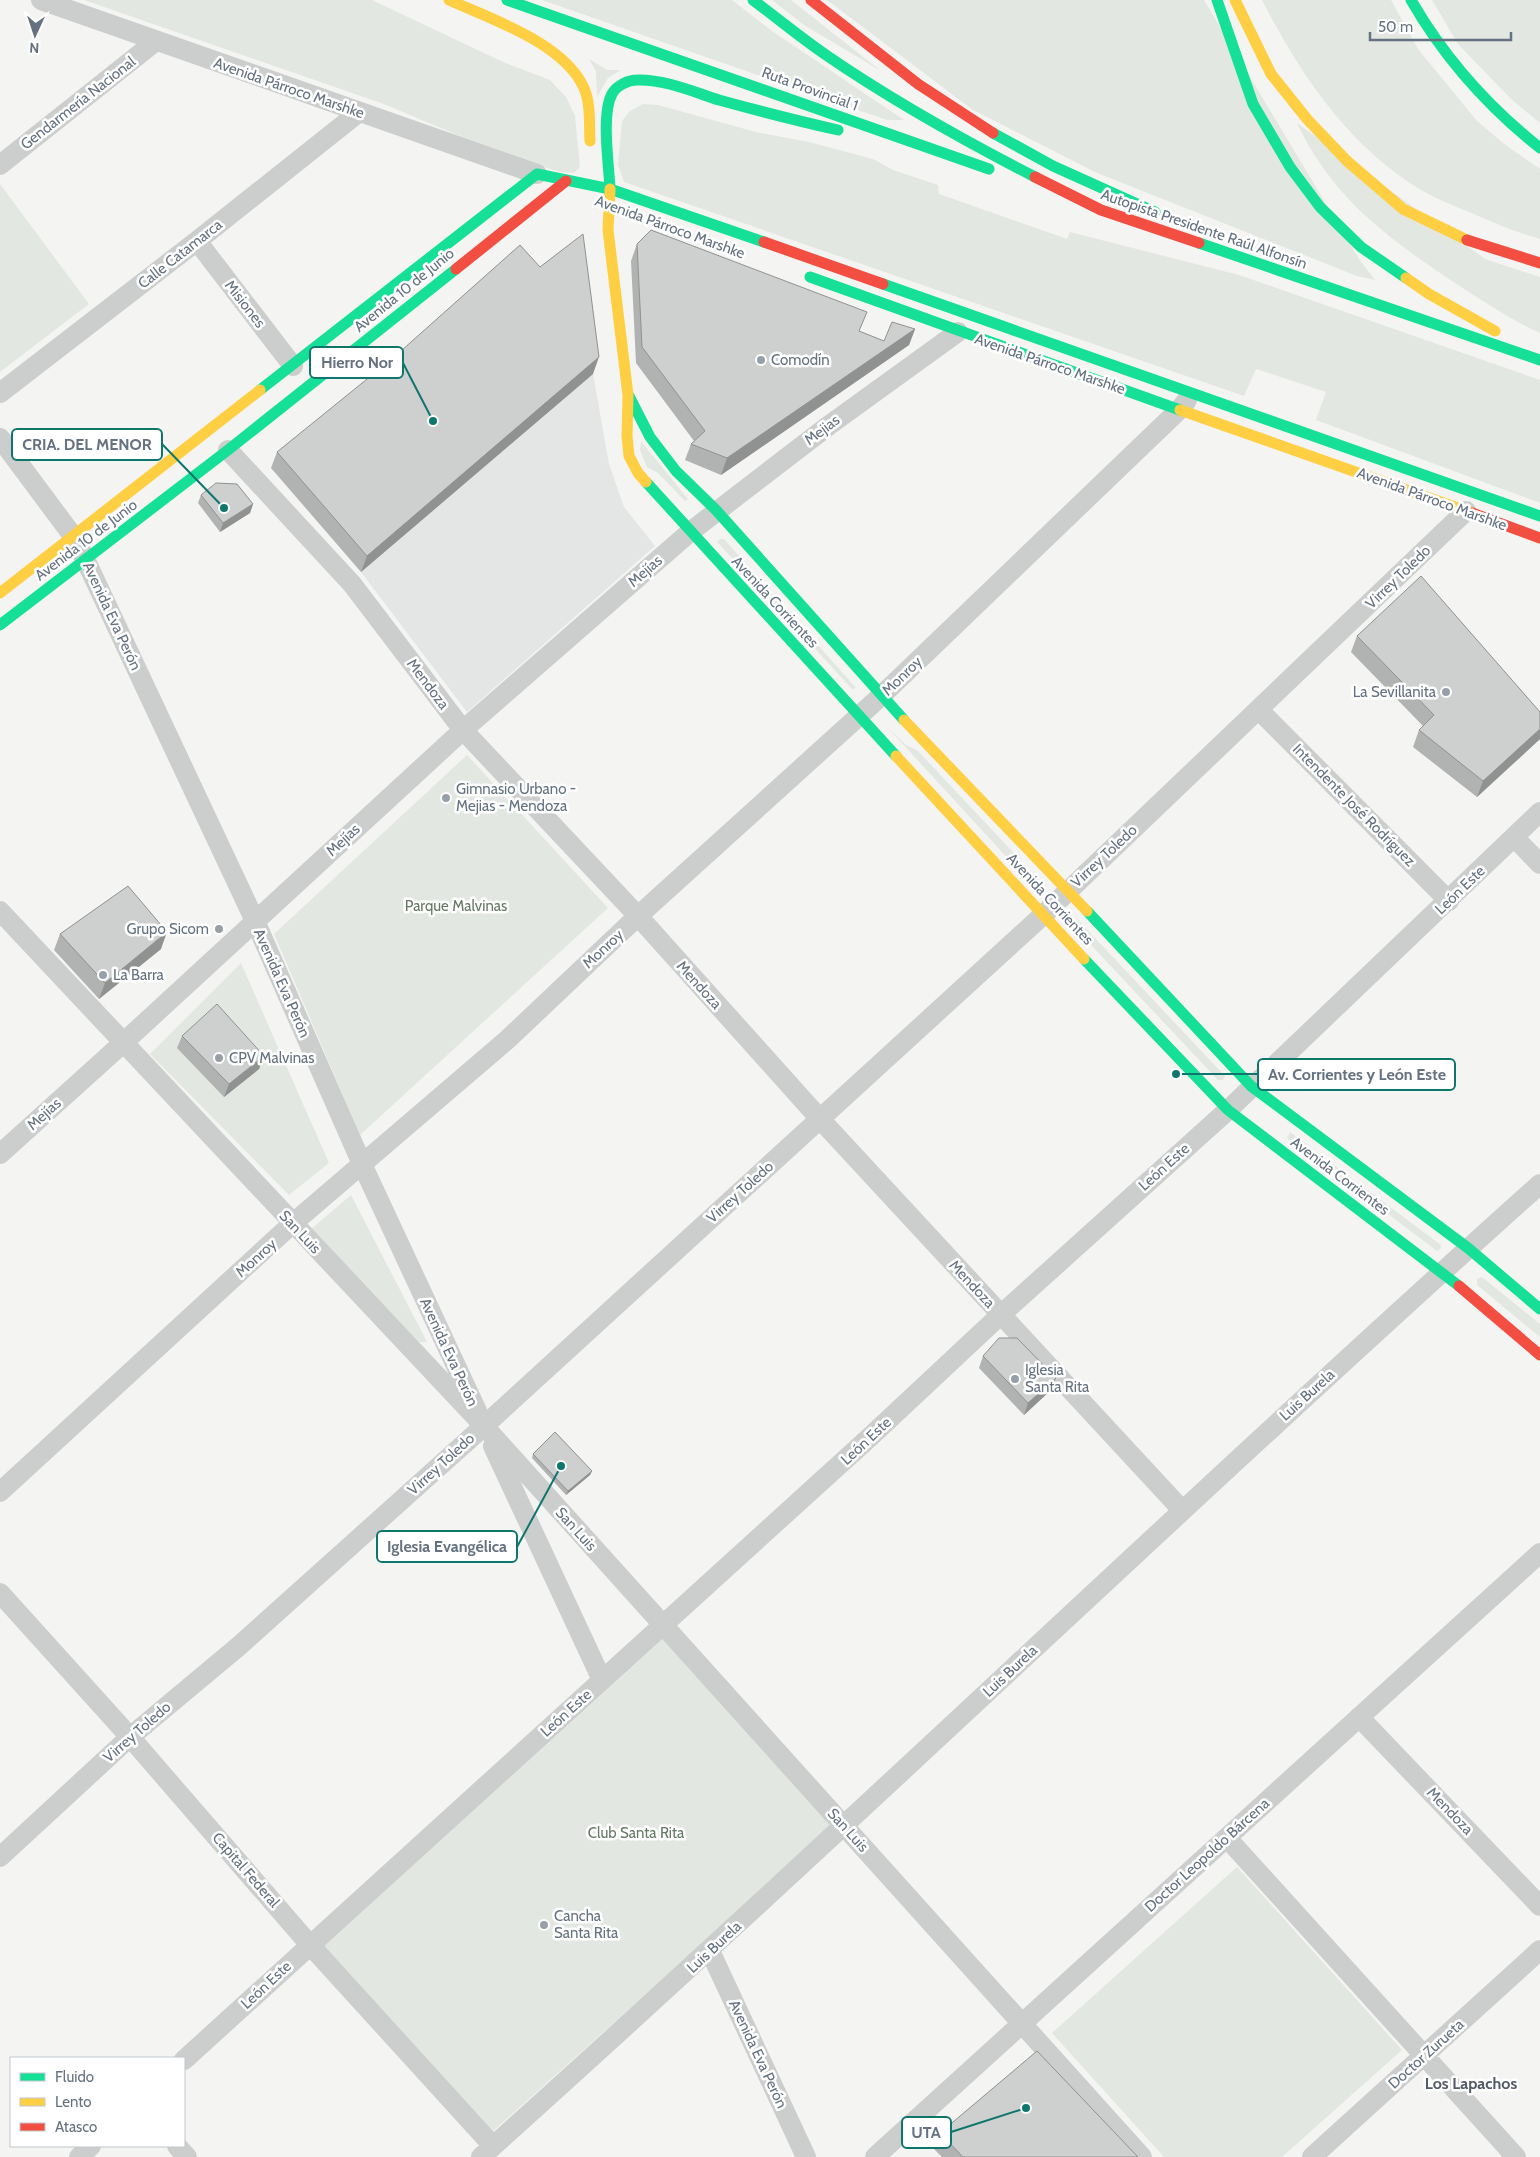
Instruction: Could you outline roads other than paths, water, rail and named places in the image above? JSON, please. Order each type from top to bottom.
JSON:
[{"type":"main road","points":[[449,0],[541,44],[565,60],[584,87],[589,113],[590,149]]},
{"type":"main road","name":"Ruta Provincial 1","points":[[507,0],[1101,210]]},
{"type":"main road","name":"Autopista Presidente Raúl Alfonsín","points":[[753,0],[826,55],[926,119],[976,147],[1101,210],[1540,360]]},
{"type":"main road","points":[[811,0],[924,88],[988,130],[1054,166],[1167,217]]},
{"type":"main road","points":[[1216,0],[1253,104],[1290,167],[1320,207],[1361,247],[1429,294],[1540,354]]},
{"type":"main road","points":[[1235,0],[1272,74],[1307,119],[1347,161],[1403,208],[1463,239],[1540,263]]},
{"type":"main road","points":[[1411,0],[1430,34],[1467,81],[1513,128],[1540,148]]},
{"type":"main road","name":"Avenida Corrientes","points":[[899,137],[843,132],[779,118],[662,83],[637,80],[620,85],[612,93],[606,110],[610,189],[598,197],[608,230],[628,394],[627,436],[629,456],[638,472],[690,532],[1043,914],[1228,1110],[1443,1272],[1540,1355]]},
{"type":"main road","name":"Avenida Párroco Marshke","points":[[537,174],[566,181],[598,197],[610,189],[675,210],[1540,516]]},
{"type":"main road","name":"Avenida 10 de Junio","points":[[0,593],[537,174]]},
{"type":"main road","name":"Avenida 10 de Junio","points":[[0,625],[228,450],[566,181]]},
{"type":"main road","points":[[1199,230],[1339,291]]},
{"type":"main road","name":"Avenida Párroco Marshke","points":[[798,273],[958,332],[1540,538]]},
{"type":"main road","name":"Avenida Corrientes","points":[[628,394],[650,437],[676,471],[716,510],[881,696],[1068,890],[1251,1086],[1468,1248],[1540,1309]]},
{"type":"street","name":"Avenida Párroco Marshke","points":[[41,0],[358,113],[537,174]]},
{"type":"street","name":"Gendarmería Nacional","points":[[0,165],[156,41]]},
{"type":"street","name":"Calle Catamarca","points":[[0,392],[196,242],[358,113]]},
{"type":"street","name":"Misiones","points":[[196,242],[293,366]]},
{"type":"street","name":"Mejias","points":[[690,532],[716,510],[828,426],[958,332]]},
{"type":"street","name":"Monroy","points":[[0,1492],[292,1224],[508,1039],[638,916],[881,696],[1180,409],[1193,392]]},
{"type":"street","name":"Avenida Eva Perón","points":[[0,438],[73,536],[85,559],[254,921],[362,1164],[602,1680]]},
{"type":"street","name":"Mendoza","points":[[228,450],[352,584],[463,730],[638,916],[820,1120],[1182,1510]]},
{"type":"street","name":"Virrey Toledo","points":[[0,1857],[130,1737],[239,1646],[484,1426],[820,1120],[1043,914],[1466,511]]},
{"type":"street","name":"Mejías","points":[[0,1154],[463,730],[690,532]]},
{"type":"street","name":"Intendente José Rodríguez","points":[[1259,710],[1449,901]]},
{"type":"street","name":"León Este","points":[[185,2059],[871,1436],[1001,1314],[1228,1110],[1251,1086],[1449,901],[1540,812]]},
{"type":"street","points":[[1514,837],[1540,864]]},
{"type":"street","name":"San Luis","points":[[0,911],[292,1224],[484,1426],[1142,2157]]},
{"type":"street","name":"Luis Burela","points":[[487,2151],[710,1951],[1182,1510],[1540,1184]]},
{"type":"street","name":"Doctor Leopoldo Bárcena","points":[[875,2157],[1540,1552]]},
{"type":"street","name":"Capital Federal","points":[[0,1593],[130,1737],[487,2151]]},
{"type":"street","name":"Mendoza","points":[[1359,1717],[1540,1906]]},
{"type":"street","points":[[1226,1838],[1516,2157]]},
{"type":"street","name":"Doctor Zurueta","points":[[1312,2157],[1540,1950]]},
{"type":"street","name":"Avenida Eva Perón","points":[[710,1951],[806,2157]]},
{"type":"street","points":[[78,2157],[90,2147]]},
{"type":"street","points":[[178,2147],[187,2157]]},
{"type":"place","name":"Comodín","points":[[761,360]]},
{"type":"place","name":"Hierro Nor","points":[[433,421]]},
{"type":"place","name":"CRIA. DEL MENOR","points":[[224,508]]},
{"type":"place","name":"La Sevillanita","points":[[1446,692]]},
{"type":"place","name":"Gimnasio Urbano - Mejias - Mendoza","points":[[446,798]]},
{"type":"place","name":"Grupo Sicom","points":[[219,929]]},
{"type":"place","name":"La Barra","points":[[103,975]]},
{"type":"place","name":"CPV Malvinas","points":[[219,1058]]},
{"type":"place","name":"Av. Corrientes y León Este","points":[[1176,1074]]},
{"type":"place","name":"Iglesia Santa Rita","points":[[1015,1379]]},
{"type":"place","name":"Iglesia Evangélica","points":[[561,1466]]},
{"type":"place","name":"Cancha Santa Rita","points":[[544,1925]]},
{"type":"place","name":"UTA","points":[[1026,2108]]},
{"type":"district","name":"Los Lapachos","points":[[1471,2083]]},
{"type":"park label","name":"Parque Malvinas","points":[[456,906]]},
{"type":"park label","name":"Club Santa Rita","points":[[636,1833]]}]
